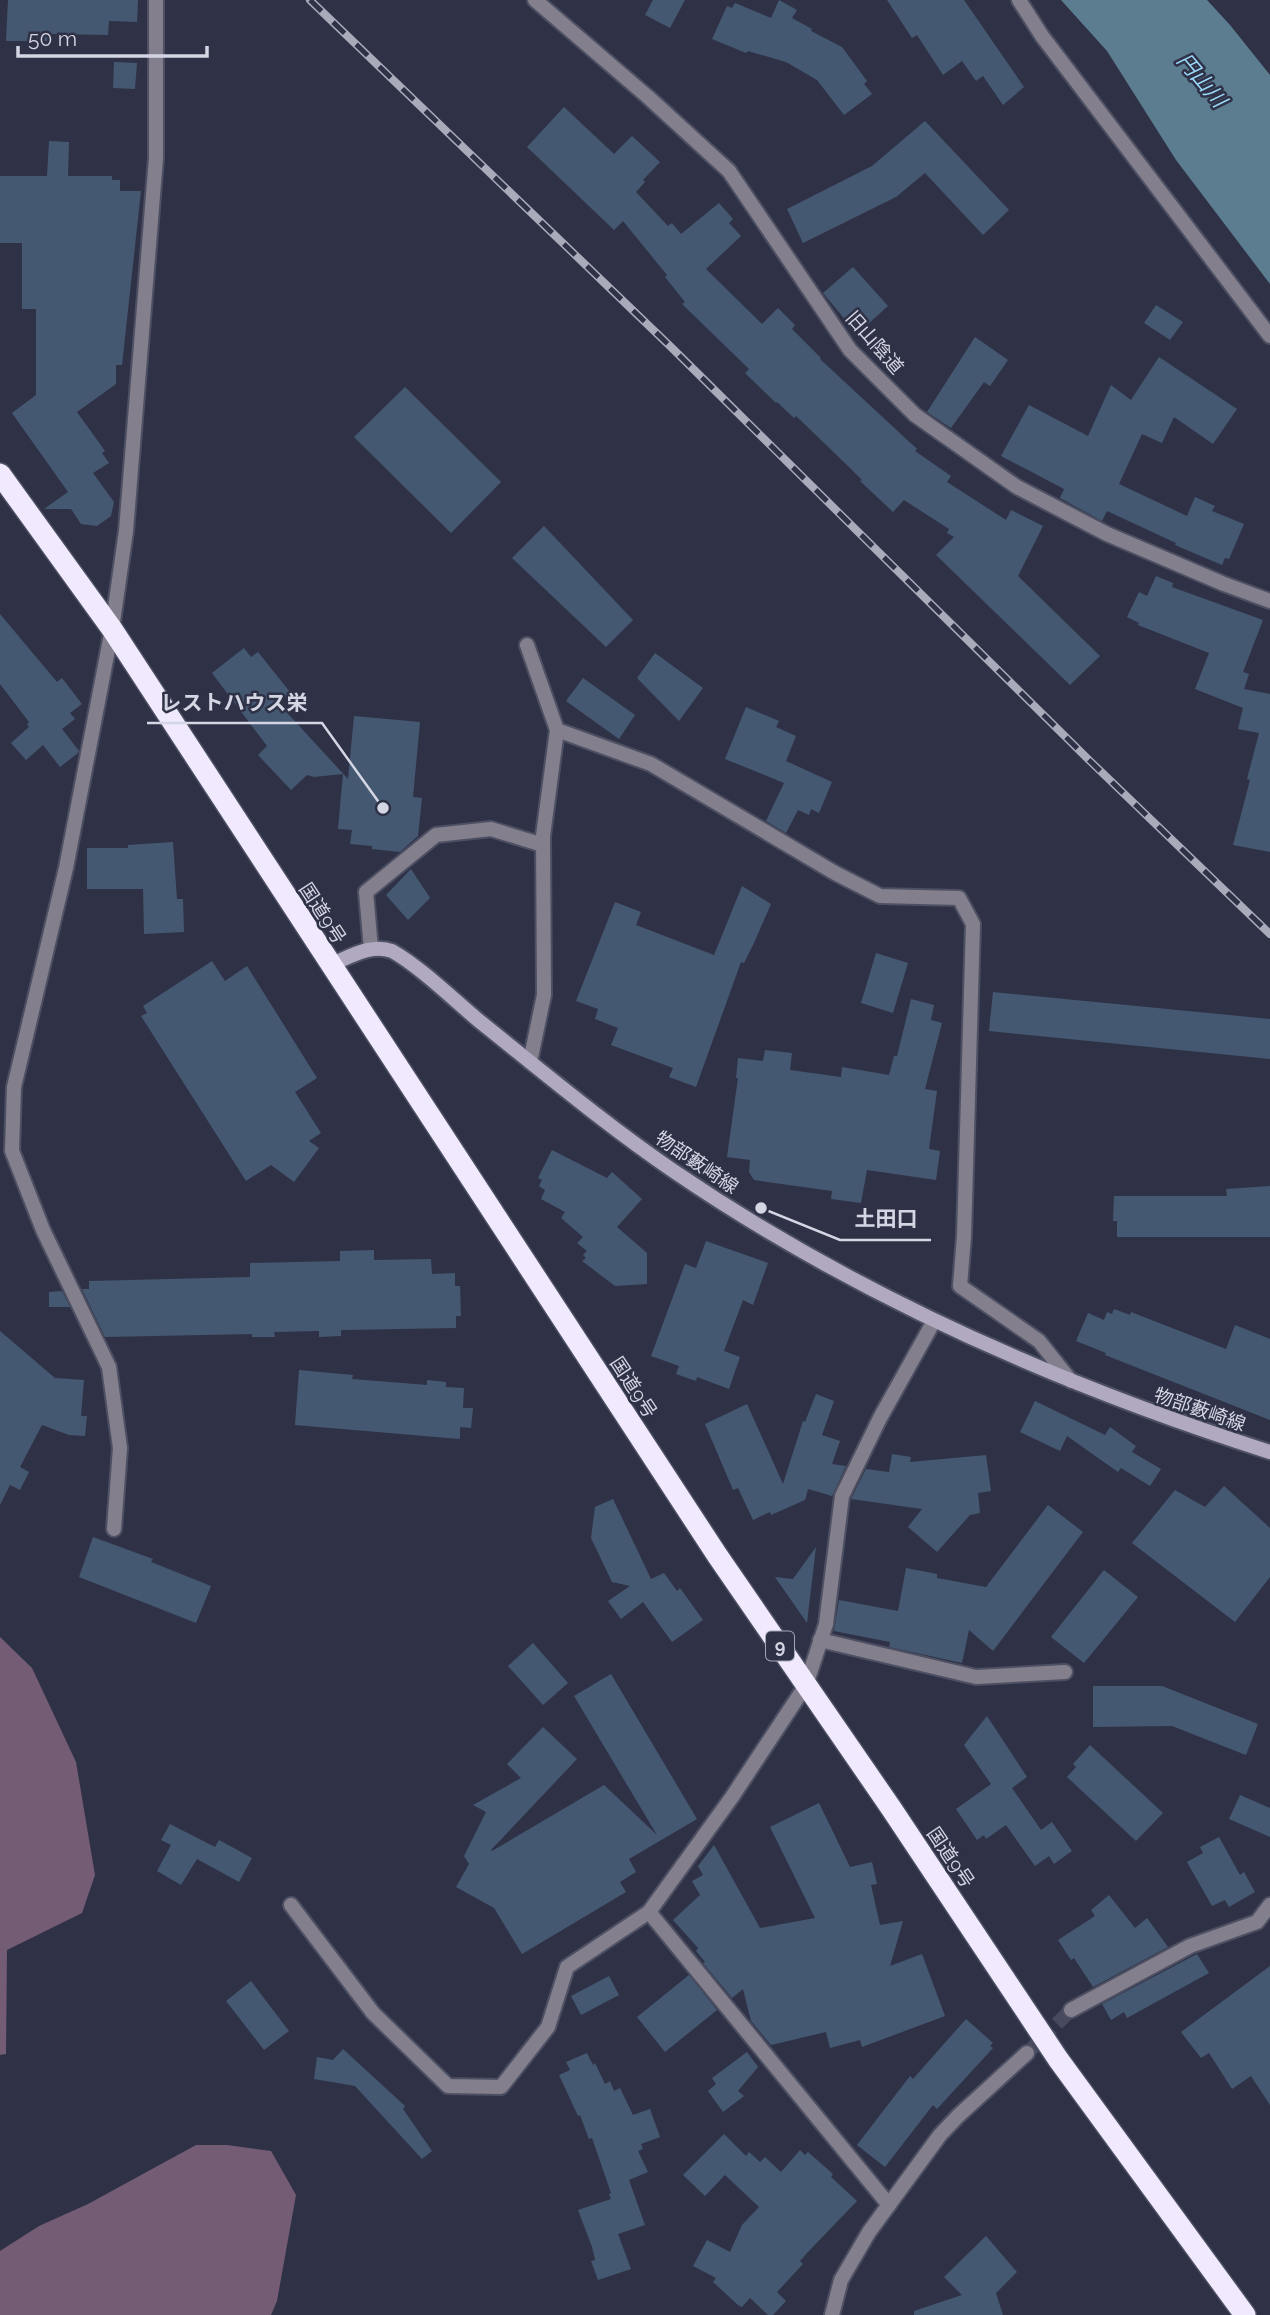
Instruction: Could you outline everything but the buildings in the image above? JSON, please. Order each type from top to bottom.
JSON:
[{"type":"highway","name":"国道9号","points":[[0,474],[111,629],[717,1555],[1058,2059],[1245,2315]]},
{"type":"main road","name":"物部藪崎線","points":[[371,949],[385,948],[398,954],[597,1116],[756,1225],[934,1321],[1118,1401],[1270,1452]]},
{"type":"main road","points":[[330,965],[371,949]]},
{"type":"street","points":[[114,1529],[120,1448],[109,1367],[43,1230],[12,1151],[14,1087],[66,868],[111,629],[126,531],[156,158],[156,0]]},
{"type":"street","name":"旧山陰道","points":[[535,0],[729,171],[850,350],[915,415],[1028,493],[1107,534],[1270,601]]},
{"type":"street","points":[[1019,0],[1042,36],[1270,336]]},
{"type":"street","points":[[527,645],[557,730],[543,845],[544,995],[530,1062]]},
{"type":"street","points":[[557,730],[651,764],[880,897],[959,898],[973,925],[964,1236],[960,1286],[1039,1341],[1071,1381]]},
{"type":"street","points":[[371,949],[366,892],[436,835],[491,829],[543,845]]},
{"type":"street","points":[[291,1905],[383,2022],[448,2086],[501,2087],[548,2027],[567,1968],[649,1912],[732,1797],[806,1685],[825,1624],[842,1496],[880,1418],[934,1321]]},
{"type":"street","points":[[820,1640],[976,1677],[1065,1672]]},
{"type":"street","points":[[1072,2010],[1190,1946],[1257,1922],[1270,1905]]},
{"type":"street","points":[[649,1912],[890,2205]]},
{"type":"street","points":[[832,2315],[841,2280],[869,2232],[940,2135],[1027,2053]]},
{"type":"shaded area","points":[[0,1637],[32,1668],[76,1762],[95,1875],[82,1913],[7,1950],[6,2054],[0,2055]]},
{"type":"shaded area","points":[[196,2145],[227,2145],[271,2151],[296,2195],[277,2301],[271,2315],[0,2315],[0,2251],[39,2226],[88,2204]]},
{"type":"water","name":"円山川","points":[[1061,0],[1207,0],[1270,75],[1270,284],[1176,160],[1107,51]]},
{"type":"tunnel","points":[[1027,2053],[1071,2010]]},
{"type":"railway","points":[[310,0],[672,348],[1091,762],[1270,934]]},
{"type":"place","name":"レストハウス栄","points":[[383,808]]},
{"type":"place","name":"土田口","points":[[761,1208]]}]
